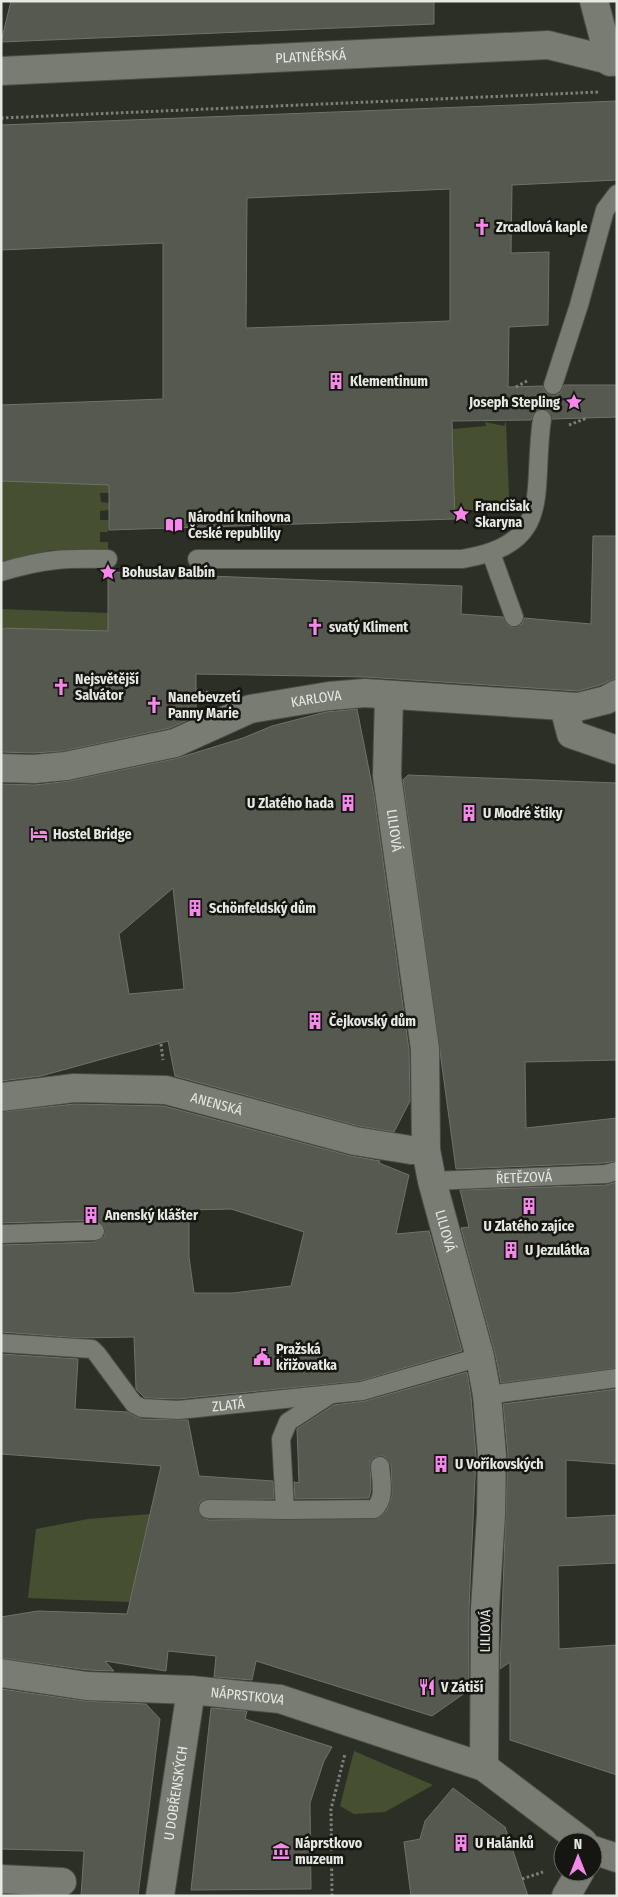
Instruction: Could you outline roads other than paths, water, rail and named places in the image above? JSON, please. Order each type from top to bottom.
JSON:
[{"type":"street","points":[[594,1],[613,62]]},
{"type":"street","name":"PLATNÉŘSKÁ","points":[[1,71],[548,45],[613,62]]},
{"type":"street","name":"KARLOVA","points":[[1,768],[34,769],[66,766],[175,743],[250,709],[329,696],[365,693],[389,696],[508,695],[564,708],[590,705],[617,694]]},
{"type":"street","name":"LILIOVÁ","points":[[389,696],[387,776],[425,1049],[426,1150],[432,1181],[480,1357],[487,1395],[492,1455],[491,1514],[485,1609],[484,1766]]},
{"type":"street","points":[[564,708],[571,734],[617,750]]},
{"type":"street","name":"ANENSKÁ","points":[[1,1097],[74,1088],[166,1090],[355,1141],[412,1150],[426,1150]]},
{"type":"street","name":"NÁPRSTKOVA","points":[[1,1673],[87,1686],[190,1690],[280,1699],[484,1766],[570,1832]]},
{"type":"street","name":"U DOBŘENSKÝCH","points":[[160,1896],[190,1690]]},
{"type":"street","points":[[603,1853],[617,1858]]},
{"type":"street","points":[[1,1879],[62,1882]]},
{"type":"street","points":[[566,1896],[574,1882]]},
{"type":"lane","points":[[552,385],[579,305],[605,210],[617,194]]},
{"type":"lane","points":[[197,559],[462,559],[505,548],[520,537],[534,515],[542,419]]},
{"type":"lane","points":[[491,553],[514,618]]},
{"type":"lane","points":[[1,572],[35,562],[63,558],[108,559]]},
{"type":"lane","name":"ŘETĚZOVÁ","points":[[432,1181],[606,1174],[617,1171]]},
{"type":"lane","points":[[1,1234],[95,1231]]},
{"type":"lane","name":"ZLATÁ","points":[[1,1343],[92,1349],[98,1354],[134,1404],[142,1408],[178,1410],[362,1391],[480,1357]]},
{"type":"lane","points":[[487,1395],[617,1378]]},
{"type":"lane","points":[[285,1510],[281,1439],[285,1427],[288,1422],[329,1395]]},
{"type":"lane","points":[[208,1509],[374,1509],[380,1504],[380,1466]]},
{"type":"place","name":"Zrcadlová kaple","points":[[482,227]]},
{"type":"place","name":"Klementinum","points":[[336,381]]},
{"type":"place","name":"Joseph Stepling","points":[[574,402]]},
{"type":"place","name":"Francišak Skaryna","points":[[461,514]]},
{"type":"place","name":"Národní knihovna České republiky","points":[[174,525]]},
{"type":"place","name":"Bohuslav Balbín","points":[[108,572]]},
{"type":"place","name":"svatý Kliment","points":[[315,627]]},
{"type":"place","name":"Nejsvětější Salvátor","points":[[61,687]]},
{"type":"place","name":"Nanebevzetí Panny Marie","points":[[154,705]]},
{"type":"place","name":"U Zlatého hada","points":[[348,803]]},
{"type":"place","name":"U Modré štiky","points":[[469,813]]},
{"type":"place","name":"Hostel Bridge","points":[[39,834]]},
{"type":"place","name":"Schönfeldský dům","points":[[195,908]]},
{"type":"place","name":"Čejkovský dům","points":[[315,1021]]},
{"type":"place","name":"U Zlatého zajíce","points":[[529,1206]]},
{"type":"place","name":"Anenský klášter","points":[[91,1215]]},
{"type":"place","name":"U Jezulátka","points":[[511,1250]]},
{"type":"place","name":"Pražská křižovatka","points":[[262,1357]]},
{"type":"place","name":"U Voříkovských","points":[[441,1464]]},
{"type":"place","name":"V Zátiší","points":[[427,1687]]},
{"type":"place","name":"U Halánků","points":[[461,1843]]},
{"type":"place","name":"Náprstkovo muzeum","points":[[281,1851]]}]
